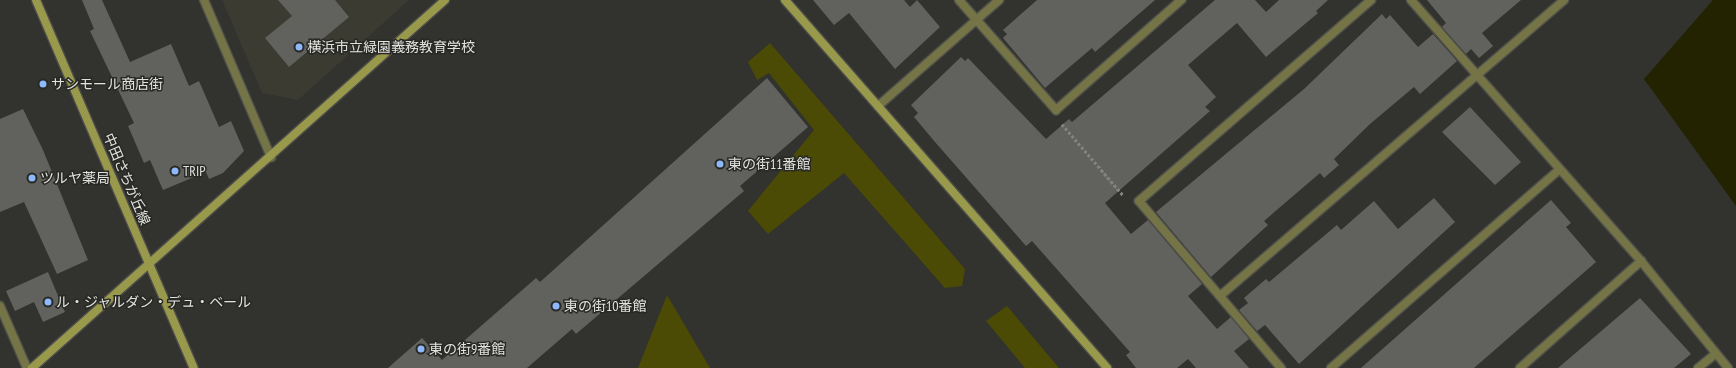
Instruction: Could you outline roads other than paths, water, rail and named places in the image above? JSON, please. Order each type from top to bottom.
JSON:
[{"type":"street","name":"中田さちが丘線","points":[[36,0],[194,368]]},
{"type":"street","points":[[204,0],[271,157]]},
{"type":"street","points":[[32,368],[271,157],[445,0]]},
{"type":"street","points":[[785,0],[1107,368]]},
{"type":"street","points":[[959,0],[1056,110],[1181,0]]},
{"type":"street","points":[[878,106],[999,0]]},
{"type":"street","points":[[1281,368],[1139,201],[1371,0]]},
{"type":"street","points":[[1411,0],[1641,261],[1715,354],[1728,368]]},
{"type":"street","points":[[1220,296],[1564,0]]},
{"type":"street","points":[[1331,368],[1560,169]]},
{"type":"street","points":[[1520,368],[1641,261]]},
{"type":"street","points":[[0,306],[27,368]]},
{"type":"street","points":[[1698,368],[1715,354]]},
{"type":"place","name":"横浜市立緑園義務教育学校","points":[[299,47]]},
{"type":"place","name":"サンモール商店街","points":[[43,84]]},
{"type":"place","name":"東の街11番館","points":[[720,164]]},
{"type":"place","name":"TRIP","points":[[175,171]]},
{"type":"place","name":"ツルヤ薬局","points":[[32,178]]},
{"type":"place","name":"ル・ジャルダン・デュ・ベール","points":[[48,302]]},
{"type":"place","name":"東の街10番館","points":[[556,306]]},
{"type":"place","name":"東の街9番館","points":[[421,349]]}]
